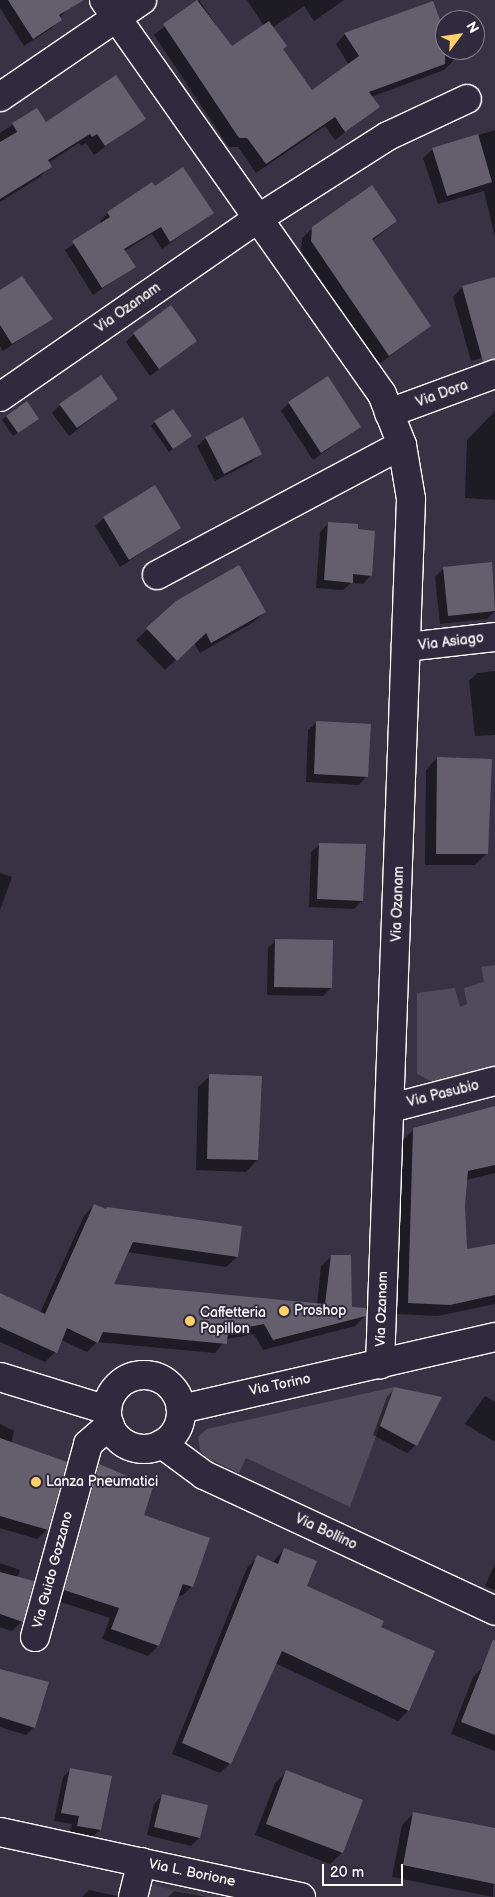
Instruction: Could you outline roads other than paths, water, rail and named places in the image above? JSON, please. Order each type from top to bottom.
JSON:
[{"type":"street","points":[[0,97],[110,9],[142,0]]},
{"type":"street","name":"Via Ozanam","points":[[110,9],[256,220],[382,394],[402,445],[411,499],[391,1108],[380,1364]]},
{"type":"street","name":"Via Ozanam","points":[[0,397],[256,220],[388,136],[467,99]]},
{"type":"street","name":"Via Dora","points":[[389,413],[495,374]]},
{"type":"street","points":[[158,575],[402,445]]},
{"type":"street","name":"Via Asiago","points":[[406,647],[495,636]]},
{"type":"street","name":"Via Pasubio","points":[[391,1108],[495,1081]]},
{"type":"street","name":"Via Torino","points":[[181,1409],[495,1336]]},
{"type":"street","points":[[140,1375],[152,1376],[172,1388],[181,1409],[179,1423],[173,1435],[162,1444],[153,1448],[132,1447],[115,1435],[108,1417],[112,1393],[119,1384],[140,1375]]},
{"type":"street","points":[[0,1377],[108,1417]]},
{"type":"street","name":"Via Guido Gozzano","points":[[35,1637],[88,1444],[108,1417]]},
{"type":"street","name":"Via Bollino","points":[[162,1444],[204,1475],[495,1611]]},
{"type":"street","name":"Via L. Borione","points":[[0,1832],[301,1897]]},
{"type":"street","points":[[133,1897],[142,1862]]},
{"type":"place","name":"Proshop","points":[[284,1311]]},
{"type":"place","name":"Caffetteria Papillon","points":[[190,1321]]},
{"type":"place","name":"Lanza Pneumatici","points":[[36,1482]]}]
